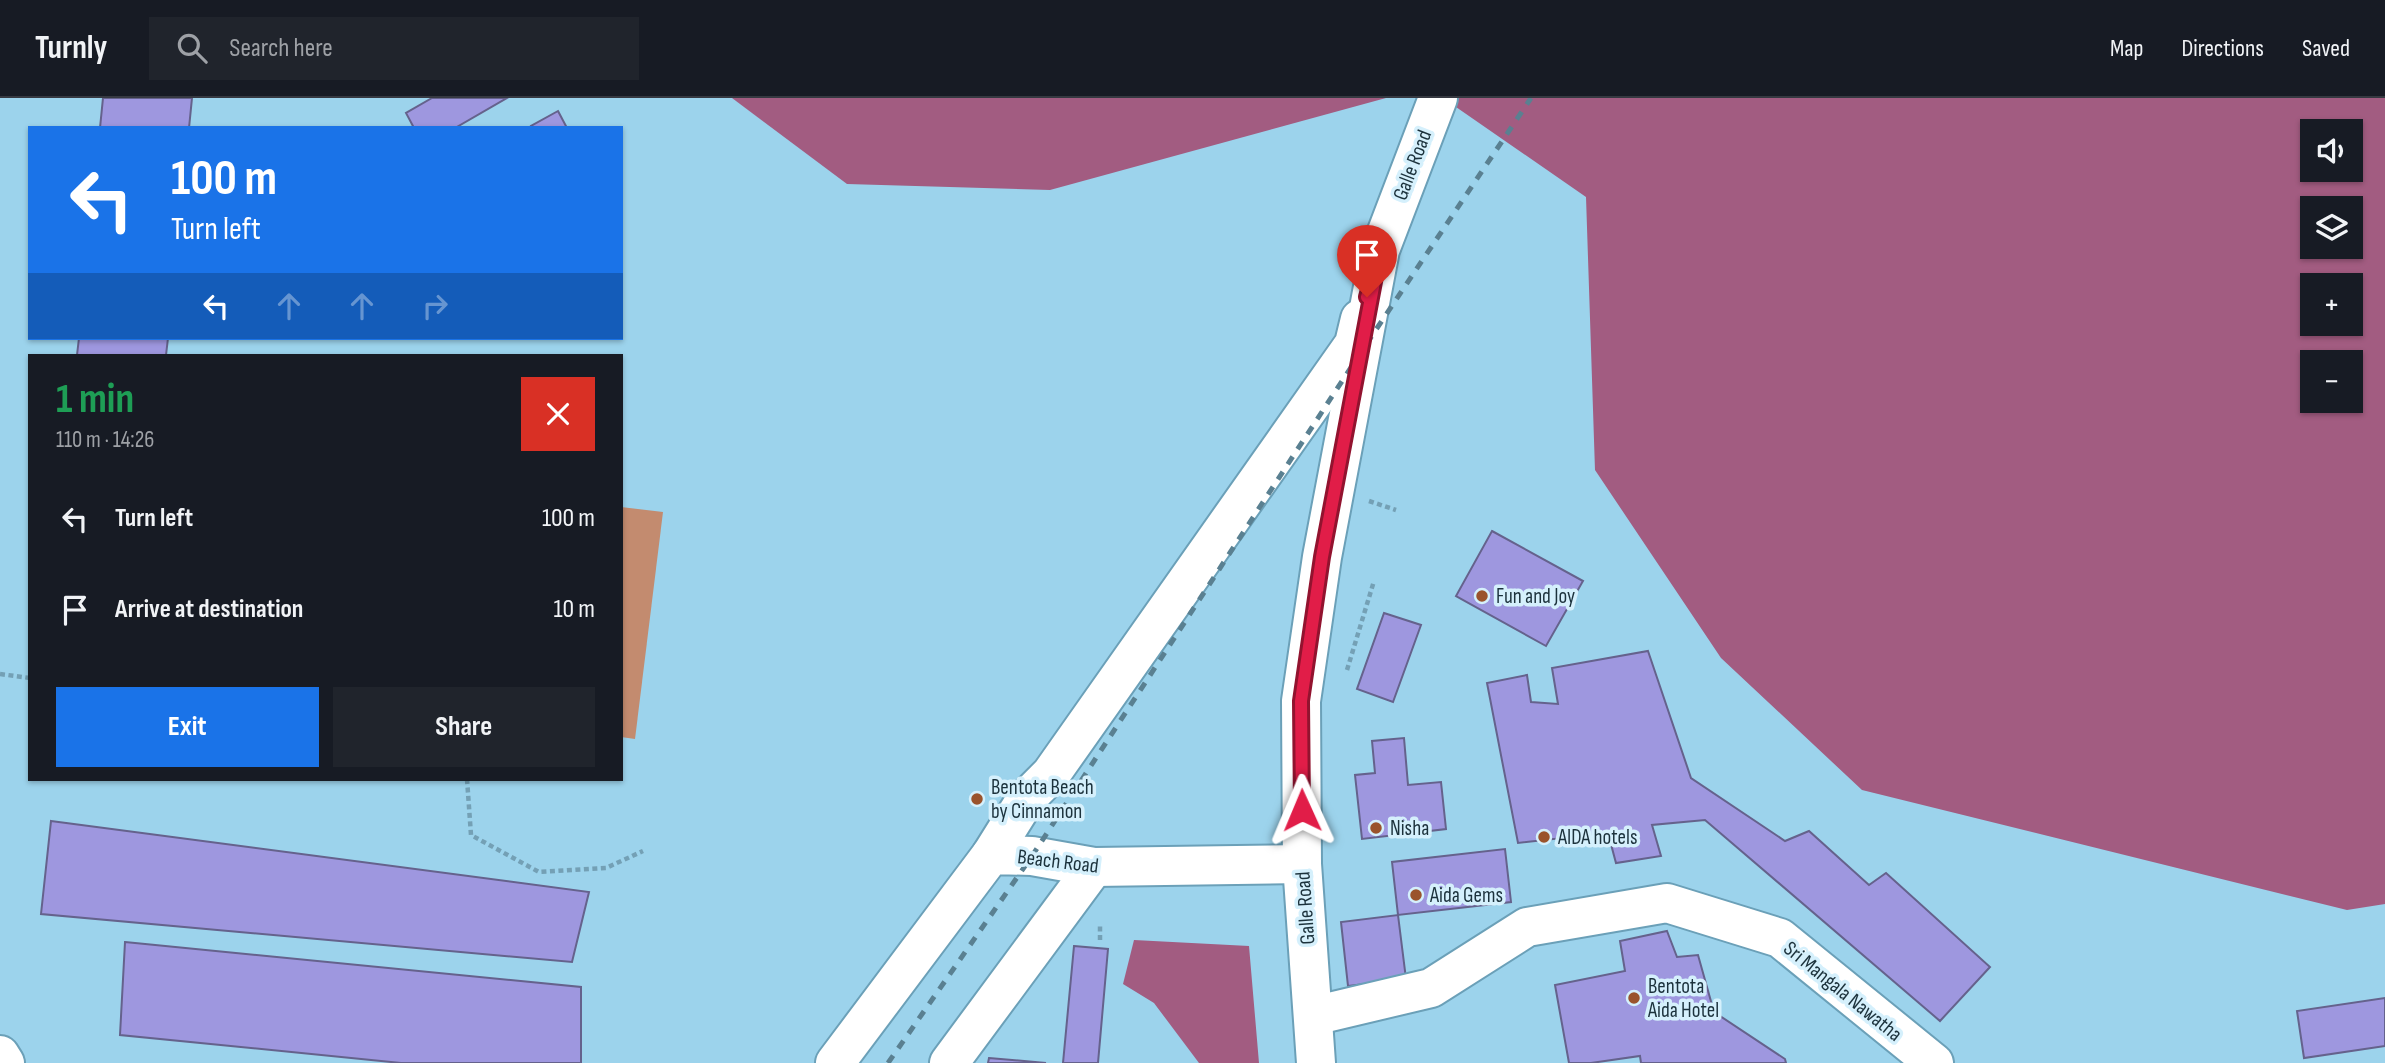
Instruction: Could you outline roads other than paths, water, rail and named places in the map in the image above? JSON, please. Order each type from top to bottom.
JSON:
[{"type":"main road","name":"Galle Road","points":[[1316,1063],[1302,864],[1301,701],[1322,557],[1380,250],[1438,98]]},
{"type":"main road","points":[[991,855],[1026,799],[1051,774],[1354,344],[1380,250]]},
{"type":"main road","name":"Beach Road","points":[[835,1063],[991,855],[1032,856],[1094,867],[1302,864]]},
{"type":"main road","points":[[949,1063],[1094,867]]},
{"type":"main road","name":"Sri Mangala Nawatha","points":[[1313,1016],[1432,988],[1527,927],[1668,902],[1780,938],[1934,1063]]},
{"type":"main road","points":[[0,1055],[5,1063]]},
{"type":"railway","points":[[888,1063],[1032,856],[1363,349],[1531,98]]},
{"type":"place","name":"Fun and Joy","points":[[1482,596]]},
{"type":"place","name":"Bentota Beach by Cinnamon","points":[[977,799]]},
{"type":"place","name":"Nisha","points":[[1376,828]]},
{"type":"place","name":"AIDA hotels","points":[[1544,837]]},
{"type":"place","name":"Aida Gems","points":[[1416,895]]},
{"type":"place","name":"Bentota Aida Hotel","points":[[1634,998]]}]
